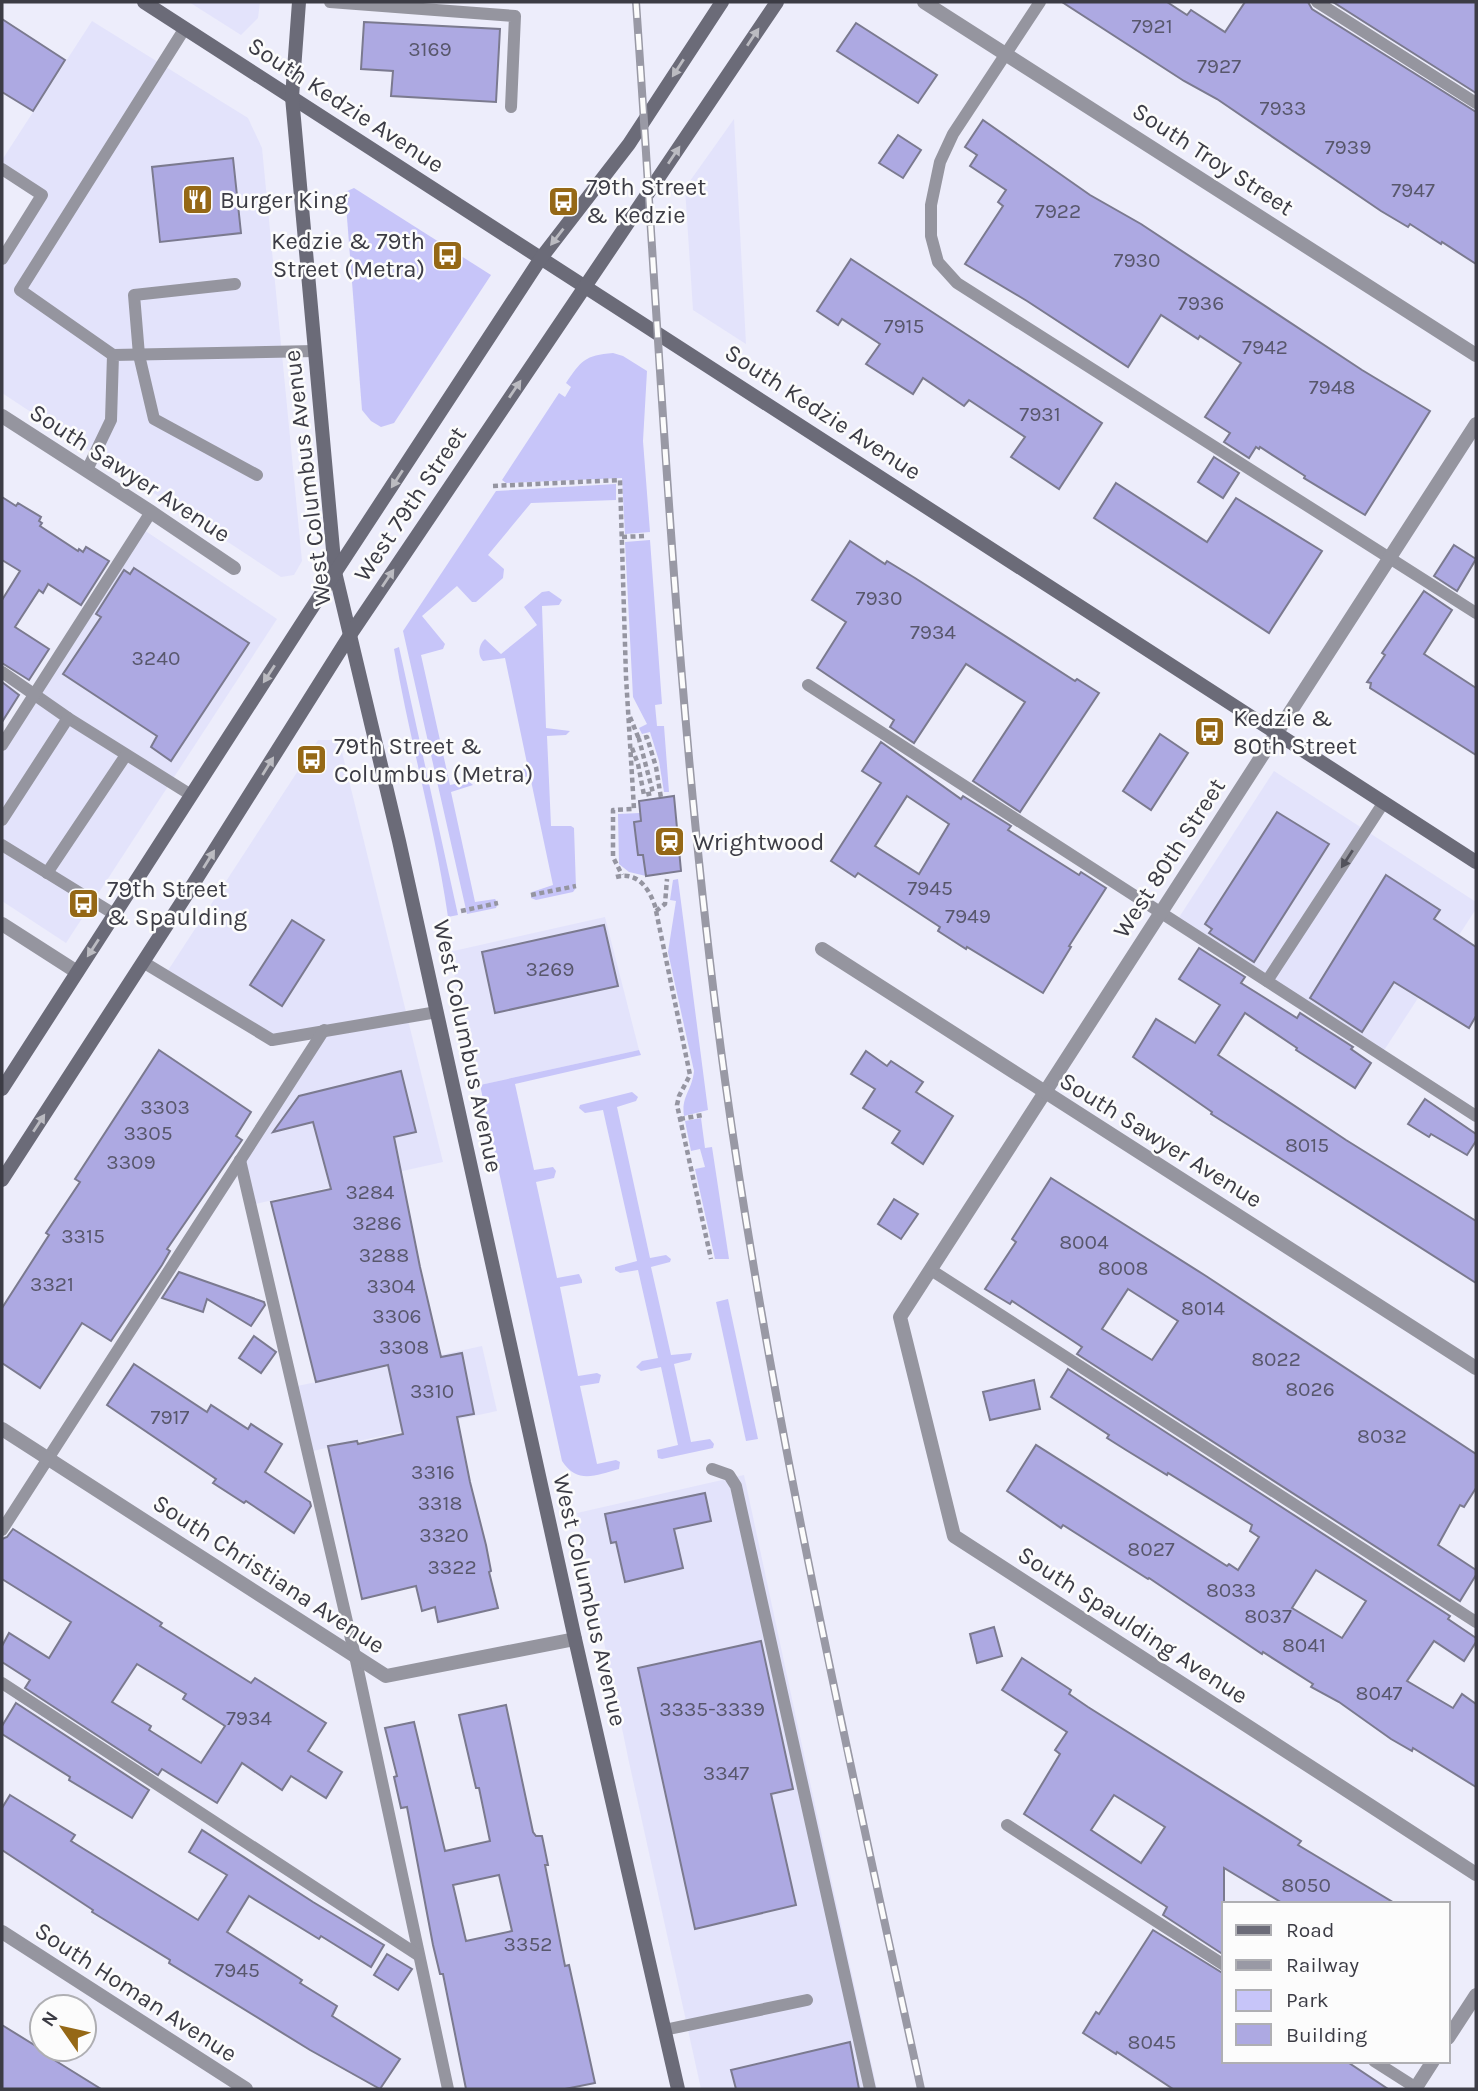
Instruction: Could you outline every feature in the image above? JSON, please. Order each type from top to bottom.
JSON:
[{"type":"main road","name":"South Kedzie Avenue","points":[[144,2],[1476,862]]},
{"type":"main road","name":"West Columbus Avenue","points":[[299,2],[292,97],[335,572],[437,1012],[575,1639],[678,2089]]},
{"type":"main road","name":"West 79th Street","points":[[2,1089],[541,258],[629,144],[722,2]]},
{"type":"main road","name":"West 79th Street","points":[[2,1180],[350,635],[777,2]]},
{"type":"street","name":"South Troy Street","points":[[924,2],[1476,355]]},
{"type":"street","name":"South Sawyer Avenue","points":[[2,416],[234,568]]},
{"type":"street","name":"West 80th Street","points":[[900,1317],[1476,424]]},
{"type":"street","points":[[2,924],[77,972]]},
{"type":"street","name":"South Sawyer Avenue","points":[[822,949],[1476,1368]]},
{"type":"street","name":"South Spaulding Avenue","points":[[900,1317],[954,1536],[1476,1874]]},
{"type":"street","name":"South Christiana Avenue","points":[[2,1429],[386,1676],[575,1639]]},
{"type":"street","name":"South Homan Avenue","points":[[2,1932],[246,2089]]},
{"type":"street","points":[[1450,2035],[1476,1995]]},
{"type":"street","points":[[1416,2089],[1432,2063]]},
{"type":"lane","points":[[330,2],[515,16]]},
{"type":"lane","points":[[511,107],[516,2]]},
{"type":"lane","points":[[1040,2],[953,134],[940,162],[931,216],[931,236],[938,262],[957,283],[1476,613]]},
{"type":"lane","points":[[1317,2],[1476,103]]},
{"type":"lane","points":[[185,28],[20,290],[113,355],[315,351]]},
{"type":"lane","points":[[2,169],[42,195],[2,258]]},
{"type":"lane","points":[[235,284],[134,295],[139,355],[154,419],[257,475]]},
{"type":"lane","points":[[87,470],[111,419],[113,355]]},
{"type":"lane","points":[[2,745],[151,512]]},
{"type":"lane","points":[[2,672],[68,718],[191,795]]},
{"type":"lane","points":[[808,685],[1476,1116]]},
{"type":"lane","points":[[2,820],[68,718]]},
{"type":"lane","points":[[47,873],[126,755]]},
{"type":"lane","points":[[1267,981],[1384,802]]},
{"type":"lane","points":[[2,845],[114,914]]},
{"type":"lane","points":[[143,962],[272,1040],[437,1012]]},
{"type":"lane","points":[[2,1530],[324,1030]]},
{"type":"lane","points":[[240,1160],[355,1656],[448,2089]]},
{"type":"lane","points":[[930,1270],[1476,1622]]},
{"type":"lane","points":[[712,1469],[729,1475],[736,1486],[870,2089]]},
{"type":"lane","points":[[2,1683],[418,1955]]},
{"type":"lane","points":[[1007,1825],[1222,1964]]},
{"type":"lane","points":[[664,2030],[807,2000]]},
{"type":"lane","points":[[1377,2063],[1416,2089]]},
{"type":"path","points":[[493,486],[620,480],[634,809],[613,810],[612,857],[622,875]]},
{"type":"path","points":[[622,537],[645,536]]},
{"type":"path","points":[[628,713],[639,739],[653,793],[644,795],[630,740]]},
{"type":"path","points":[[639,739],[647,737],[662,798]]},
{"type":"path","points":[[616,877],[622,875],[643,882],[650,891],[656,911],[690,1075],[677,1105],[711,1259]]},
{"type":"path","points":[[656,911],[665,904],[667,879]]},
{"type":"path","points":[[531,895],[576,886]]},
{"type":"path","points":[[461,911],[498,903]]},
{"type":"path","points":[[680,1119],[703,1115]]},
{"type":"shaded area","points":[[189,2],[260,2],[258,18],[241,35]]},
{"type":"shaded area","points":[[92,21],[248,118],[262,148],[302,561],[294,575],[281,577],[2,393],[2,259],[42,196],[2,169],[2,160]]},
{"type":"shaded area","points":[[734,119],[746,344],[693,310],[685,188]]},
{"type":"shaded area","points":[[141,528],[277,619],[66,943],[2,901],[2,746]]},
{"type":"shaded area","points":[[318,740],[339,740],[443,1162],[251,1205],[240,1160],[323,1031],[272,1040],[165,975]]},
{"type":"shaded area","points":[[1274,771],[1476,902],[1476,909],[1381,1055],[1176,922]]},
{"type":"shaded area","points":[[605,917],[639,1050],[480,1085],[449,952]]},
{"type":"shaded area","points":[[482,1346],[497,1411],[308,1452],[293,1387]]},
{"type":"shaded area","points":[[744,1475],[877,2089],[701,2089],[629,1762],[577,1513]]},
{"type":"green space","points":[[354,188],[491,275],[394,423],[381,427],[371,421],[362,410],[345,192]]},
{"type":"green space","points":[[613,353],[647,371],[643,441],[650,532],[625,534],[622,478],[506,483],[502,480],[559,393],[565,397],[571,387],[566,383],[576,369],[585,360],[596,355]]},
{"type":"green space","points":[[616,484],[616,500],[531,503],[488,555],[504,569],[503,578],[476,602],[472,602],[457,586],[422,616],[445,644],[443,649],[421,655],[450,785],[468,781],[473,785],[451,792],[475,902],[495,899],[498,903],[496,908],[467,914],[403,631],[496,491]]},
{"type":"green space","points":[[650,540],[662,704],[655,705],[657,726],[664,726],[669,792],[664,792],[659,761],[650,732],[642,734],[639,728],[647,724],[633,697],[625,542]]},
{"type":"green space","points":[[549,591],[562,600],[559,605],[542,606],[546,728],[570,731],[566,735],[547,736],[551,826],[574,828],[576,888],[573,892],[536,900],[531,898],[532,892],[553,885],[530,776],[511,780],[506,776],[509,772],[528,768],[505,658],[483,661],[480,650],[485,639],[501,654],[537,625],[524,607],[542,592]]},
{"type":"green space","points":[[399,647],[458,915],[448,917],[400,683],[394,649]]},
{"type":"green space","points":[[640,813],[642,821],[634,822],[638,855],[643,855],[646,876],[629,872],[619,864],[618,814]]},
{"type":"green space","points":[[678,879],[708,1110],[684,1116],[684,1103],[694,1071],[668,952],[676,901],[670,900],[673,880]]},
{"type":"green space","points":[[639,1050],[641,1055],[515,1084],[534,1170],[553,1167],[556,1171],[554,1178],[536,1182],[557,1278],[579,1274],[582,1280],[582,1283],[560,1287],[578,1376],[597,1373],[601,1375],[599,1383],[580,1386],[597,1464],[616,1460],[620,1462],[619,1469],[581,1476],[562,1461],[480,1085]]},
{"type":"green space","points":[[632,1092],[638,1097],[636,1101],[617,1107],[650,1258],[666,1255],[671,1259],[670,1262],[651,1267],[671,1355],[692,1353],[690,1360],[674,1364],[691,1442],[710,1439],[714,1444],[713,1448],[662,1459],[658,1458],[657,1450],[678,1445],[661,1367],[641,1371],[636,1367],[642,1361],[658,1358],[638,1270],[620,1273],[615,1270],[615,1267],[637,1261],[603,1110],[585,1113],[579,1108],[580,1105]]},
{"type":"green space","points":[[701,1118],[705,1148],[712,1147],[729,1259],[715,1259],[695,1169],[705,1167],[700,1149],[691,1151],[685,1121]]},
{"type":"green space","points":[[728,1299],[758,1439],[746,1441],[716,1302]]},
{"type":"building","points":[[1062,2],[1167,2],[1187,15],[1191,10],[1225,32],[1245,2],[1308,2],[1312,9],[1476,112],[1476,264],[1410,224],[1408,227],[1381,211],[1217,99],[1184,81]]},
{"type":"building","points":[[1333,2],[1476,2],[1476,93]]},
{"type":"building","points":[[2,19],[65,60],[33,111],[2,92]]},
{"type":"building","points":[[364,22],[500,29],[496,102],[391,96],[393,71],[361,69]]},
{"type":"building","points":[[856,23],[937,75],[918,103],[837,51]]},
{"type":"building","points":[[983,120],[1090,195],[1141,224],[1362,370],[1430,411],[1365,515],[1304,478],[1305,476],[1260,447],[1256,447],[1249,458],[1224,442],[1230,433],[1205,417],[1241,363],[1200,336],[1198,339],[1161,315],[1128,367],[965,264],[1003,206],[998,202],[1006,190],[970,166],[977,155],[965,147]]},
{"type":"building","points":[[898,135],[921,150],[903,178],[879,163]]},
{"type":"building","name":"Burger King","points":[[233,158],[241,233],[160,242],[152,167]]},
{"type":"building","points":[[851,259],[1102,423],[1059,489],[1011,457],[1025,437],[969,400],[964,406],[923,378],[913,394],[866,364],[880,344],[842,319],[838,325],[817,311]]},
{"type":"building","points":[[1214,457],[1239,473],[1223,498],[1198,482]]},
{"type":"building","points":[[1116,483],[1207,542],[1236,498],[1322,551],[1269,633],[1094,518]]},
{"type":"building","points":[[2,497],[41,517],[40,526],[78,551],[79,549],[83,552],[86,547],[109,561],[81,605],[48,584],[43,593],[39,590],[15,627],[49,649],[29,680],[2,663],[2,600],[20,571],[2,560]]},
{"type":"building","points":[[850,541],[885,564],[887,561],[915,578],[1075,681],[1077,679],[1099,693],[1020,812],[973,781],[1025,702],[966,664],[914,743],[890,727],[894,720],[817,668],[846,622],[812,600]]},
{"type":"building","points":[[1454,545],[1476,559],[1457,591],[1434,576]]},
{"type":"building","points":[[134,568],[249,643],[171,761],[151,747],[157,736],[63,674],[101,617],[96,614],[124,570],[130,574]]},
{"type":"building","points":[[1424,591],[1452,610],[1424,654],[1476,688],[1476,755],[1370,688],[1371,683],[1367,682],[1385,655],[1382,653]]},
{"type":"building","points":[[2,682],[19,695],[2,722]]},
{"type":"building","points":[[1160,734],[1188,753],[1151,810],[1123,791]]},
{"type":"building","points":[[881,742],[961,799],[963,796],[1011,826],[1008,830],[1079,875],[1081,872],[1106,888],[1043,993],[938,931],[940,927],[858,873],[855,877],[831,861],[881,783],[862,771]],"holes":[[[907,796],[949,824],[919,874],[875,846]]]},
{"type":"building","points":[[674,796],[681,871],[646,876],[643,855],[638,855],[634,822],[641,821],[639,801]]},
{"type":"building","points":[[1277,812],[1329,844],[1254,962],[1209,933],[1212,929],[1205,924]]},
{"type":"building","points":[[1386,875],[1440,910],[1434,919],[1476,947],[1476,1016],[1469,1028],[1394,982],[1362,1032],[1310,998]]},
{"type":"building","points":[[292,920],[324,940],[282,1006],[250,985]]},
{"type":"building","points":[[604,925],[618,986],[495,1013],[482,952]]},
{"type":"building","points":[[1199,948],[1245,977],[1241,983],[1297,1018],[1300,1013],[1353,1047],[1351,1049],[1371,1063],[1355,1088],[1245,1013],[1218,1055],[1346,1140],[1476,1221],[1476,1283],[1211,1114],[1212,1112],[1133,1057],[1156,1019],[1195,1043],[1220,1005],[1179,979]]},
{"type":"building","points":[[159,1050],[251,1112],[236,1136],[242,1140],[167,1249],[170,1251],[162,1265],[111,1341],[82,1323],[40,1388],[2,1363],[2,1308],[80,1182],[75,1179]]},
{"type":"building","points":[[866,1051],[887,1066],[891,1061],[923,1082],[916,1092],[953,1116],[923,1164],[892,1143],[900,1131],[863,1108],[875,1089],[851,1074]]},
{"type":"building","points":[[401,1071],[416,1132],[394,1137],[441,1357],[462,1353],[474,1414],[457,1417],[498,1608],[438,1622],[435,1607],[422,1611],[416,1586],[362,1599],[328,1446],[357,1441],[358,1444],[403,1434],[388,1365],[316,1382],[271,1202],[331,1189],[313,1122],[273,1132],[299,1096]]},
{"type":"building","points":[[1425,1099],[1476,1134],[1476,1141],[1467,1155],[1408,1124]]},
{"type":"building","points":[[1051,1178],[1206,1276],[1476,1454],[1476,1488],[1464,1507],[1460,1505],[1438,1545],[1476,1570],[1476,1575],[1460,1601],[1077,1354],[1082,1347],[1067,1337],[1012,1301],[1010,1304],[985,1289],[1016,1242],[1012,1239]],"holes":[[[1128,1289],[1178,1321],[1152,1360],[1102,1329]]]},
{"type":"building","points":[[894,1199],[918,1214],[901,1239],[878,1224]]},
{"type":"building","points":[[179,1272],[264,1302],[265,1305],[251,1326],[207,1299],[203,1312],[162,1298]]},
{"type":"building","points":[[254,1336],[276,1352],[261,1373],[239,1358]]},
{"type":"building","points":[[134,1364],[207,1412],[211,1405],[248,1429],[251,1424],[282,1444],[265,1472],[310,1502],[311,1506],[294,1533],[213,1483],[216,1479],[107,1405]]},
{"type":"building","points":[[1068,1369],[1450,1616],[1448,1619],[1476,1638],[1464,1661],[1434,1641],[1407,1681],[1453,1708],[1462,1694],[1476,1704],[1476,1787],[1413,1748],[1412,1751],[1391,1739],[1339,1702],[1311,1687],[1313,1684],[1263,1652],[1262,1654],[1149,1578],[1063,1525],[1061,1528],[1007,1491],[1036,1445],[1227,1566],[1229,1564],[1238,1570],[1259,1537],[1250,1531],[1252,1525],[1107,1438],[1109,1435],[1051,1397]],"holes":[[[1316,1570],[1366,1601],[1342,1638],[1292,1608]]]},
{"type":"building","points":[[1034,1380],[1040,1409],[990,1420],[983,1392]]},
{"type":"building","points":[[705,1493],[711,1521],[674,1529],[683,1568],[625,1582],[616,1542],[611,1543],[605,1514]]},
{"type":"building","points":[[13,1529],[251,1683],[255,1678],[326,1723],[308,1751],[342,1772],[326,1798],[291,1776],[282,1790],[242,1763],[217,1803],[162,1769],[158,1775],[25,1688],[30,1680],[2,1662],[2,1646],[9,1633],[49,1658],[71,1622],[2,1579],[2,1539]],"holes":[[[137,1664],[186,1694],[183,1699],[225,1726],[201,1763],[149,1730],[151,1726],[112,1702]]]},
{"type":"building","points":[[994,1627],[1002,1656],[977,1663],[970,1634]]},
{"type":"building","points":[[761,1641],[793,1789],[771,1794],[796,1905],[695,1929],[638,1668]]},
{"type":"building","points":[[1022,1658],[1071,1690],[1069,1694],[1088,1707],[1301,1841],[1298,1845],[1393,1902],[1281,1902],[1224,1868],[1222,1954],[1163,1915],[1167,1907],[1024,1814],[1060,1754],[1055,1750],[1067,1732],[1002,1690]],"holes":[[[1114,1795],[1165,1827],[1141,1863],[1091,1830]]]},
{"type":"building","points":[[16,1703],[149,1790],[132,1818],[69,1780],[70,1777],[2,1734],[2,1726]]},
{"type":"building","points":[[506,1705],[533,1832],[536,1836],[542,1836],[565,1966],[569,1965],[595,2083],[565,2089],[466,2089],[443,1974],[440,1974],[433,1945],[407,1807],[401,1808],[394,1777],[397,1776],[385,1728],[414,1722],[445,1851],[490,1841],[459,1715]],"holes":[[[499,1875],[512,1931],[466,1941],[453,1885]]]},
{"type":"building","points":[[10,1795],[75,1835],[71,1841],[198,1920],[227,1875],[189,1852],[202,1830],[384,1945],[371,1967],[249,1896],[227,1932],[302,1980],[300,1983],[337,2006],[332,2016],[400,2059],[380,2089],[310,2050],[169,1963],[170,1960],[92,1912],[93,1910],[2,1850],[2,1808]]},
{"type":"building","points":[[1153,1930],[1222,1973],[1222,2063],[1349,2063],[1388,2089],[1173,2089],[1083,2033],[1096,2012],[1099,2014]]},
{"type":"building","points":[[387,1954],[412,1969],[398,1990],[374,1975]]},
{"type":"building","points":[[2,2025],[28,2041],[28,2063],[59,2063],[101,2089],[2,2089]]},
{"type":"building","points":[[850,2042],[859,2089],[736,2089],[731,2070]]},
{"type":"railway","points":[[636,2],[682,676],[708,946],[725,1080],[788,1460],[839,1712],[921,2089]]},
{"type":"place","name":"Burger King","points":[[197,200]]},
{"type":"place","name":"79th Street & Kedzie","points":[[563,201]]},
{"type":"place","name":"Kedzie & 79th Street (Metra)","points":[[448,255]]},
{"type":"place","name":"Kedzie & 80th Street","points":[[1210,732]]},
{"type":"place","name":"79th Street & Columbus (Metra)","points":[[311,760]]},
{"type":"place","name":"Wrightwood","points":[[670,842]]},
{"type":"place","name":"79th Street & Spaulding","points":[[84,903]]}]
